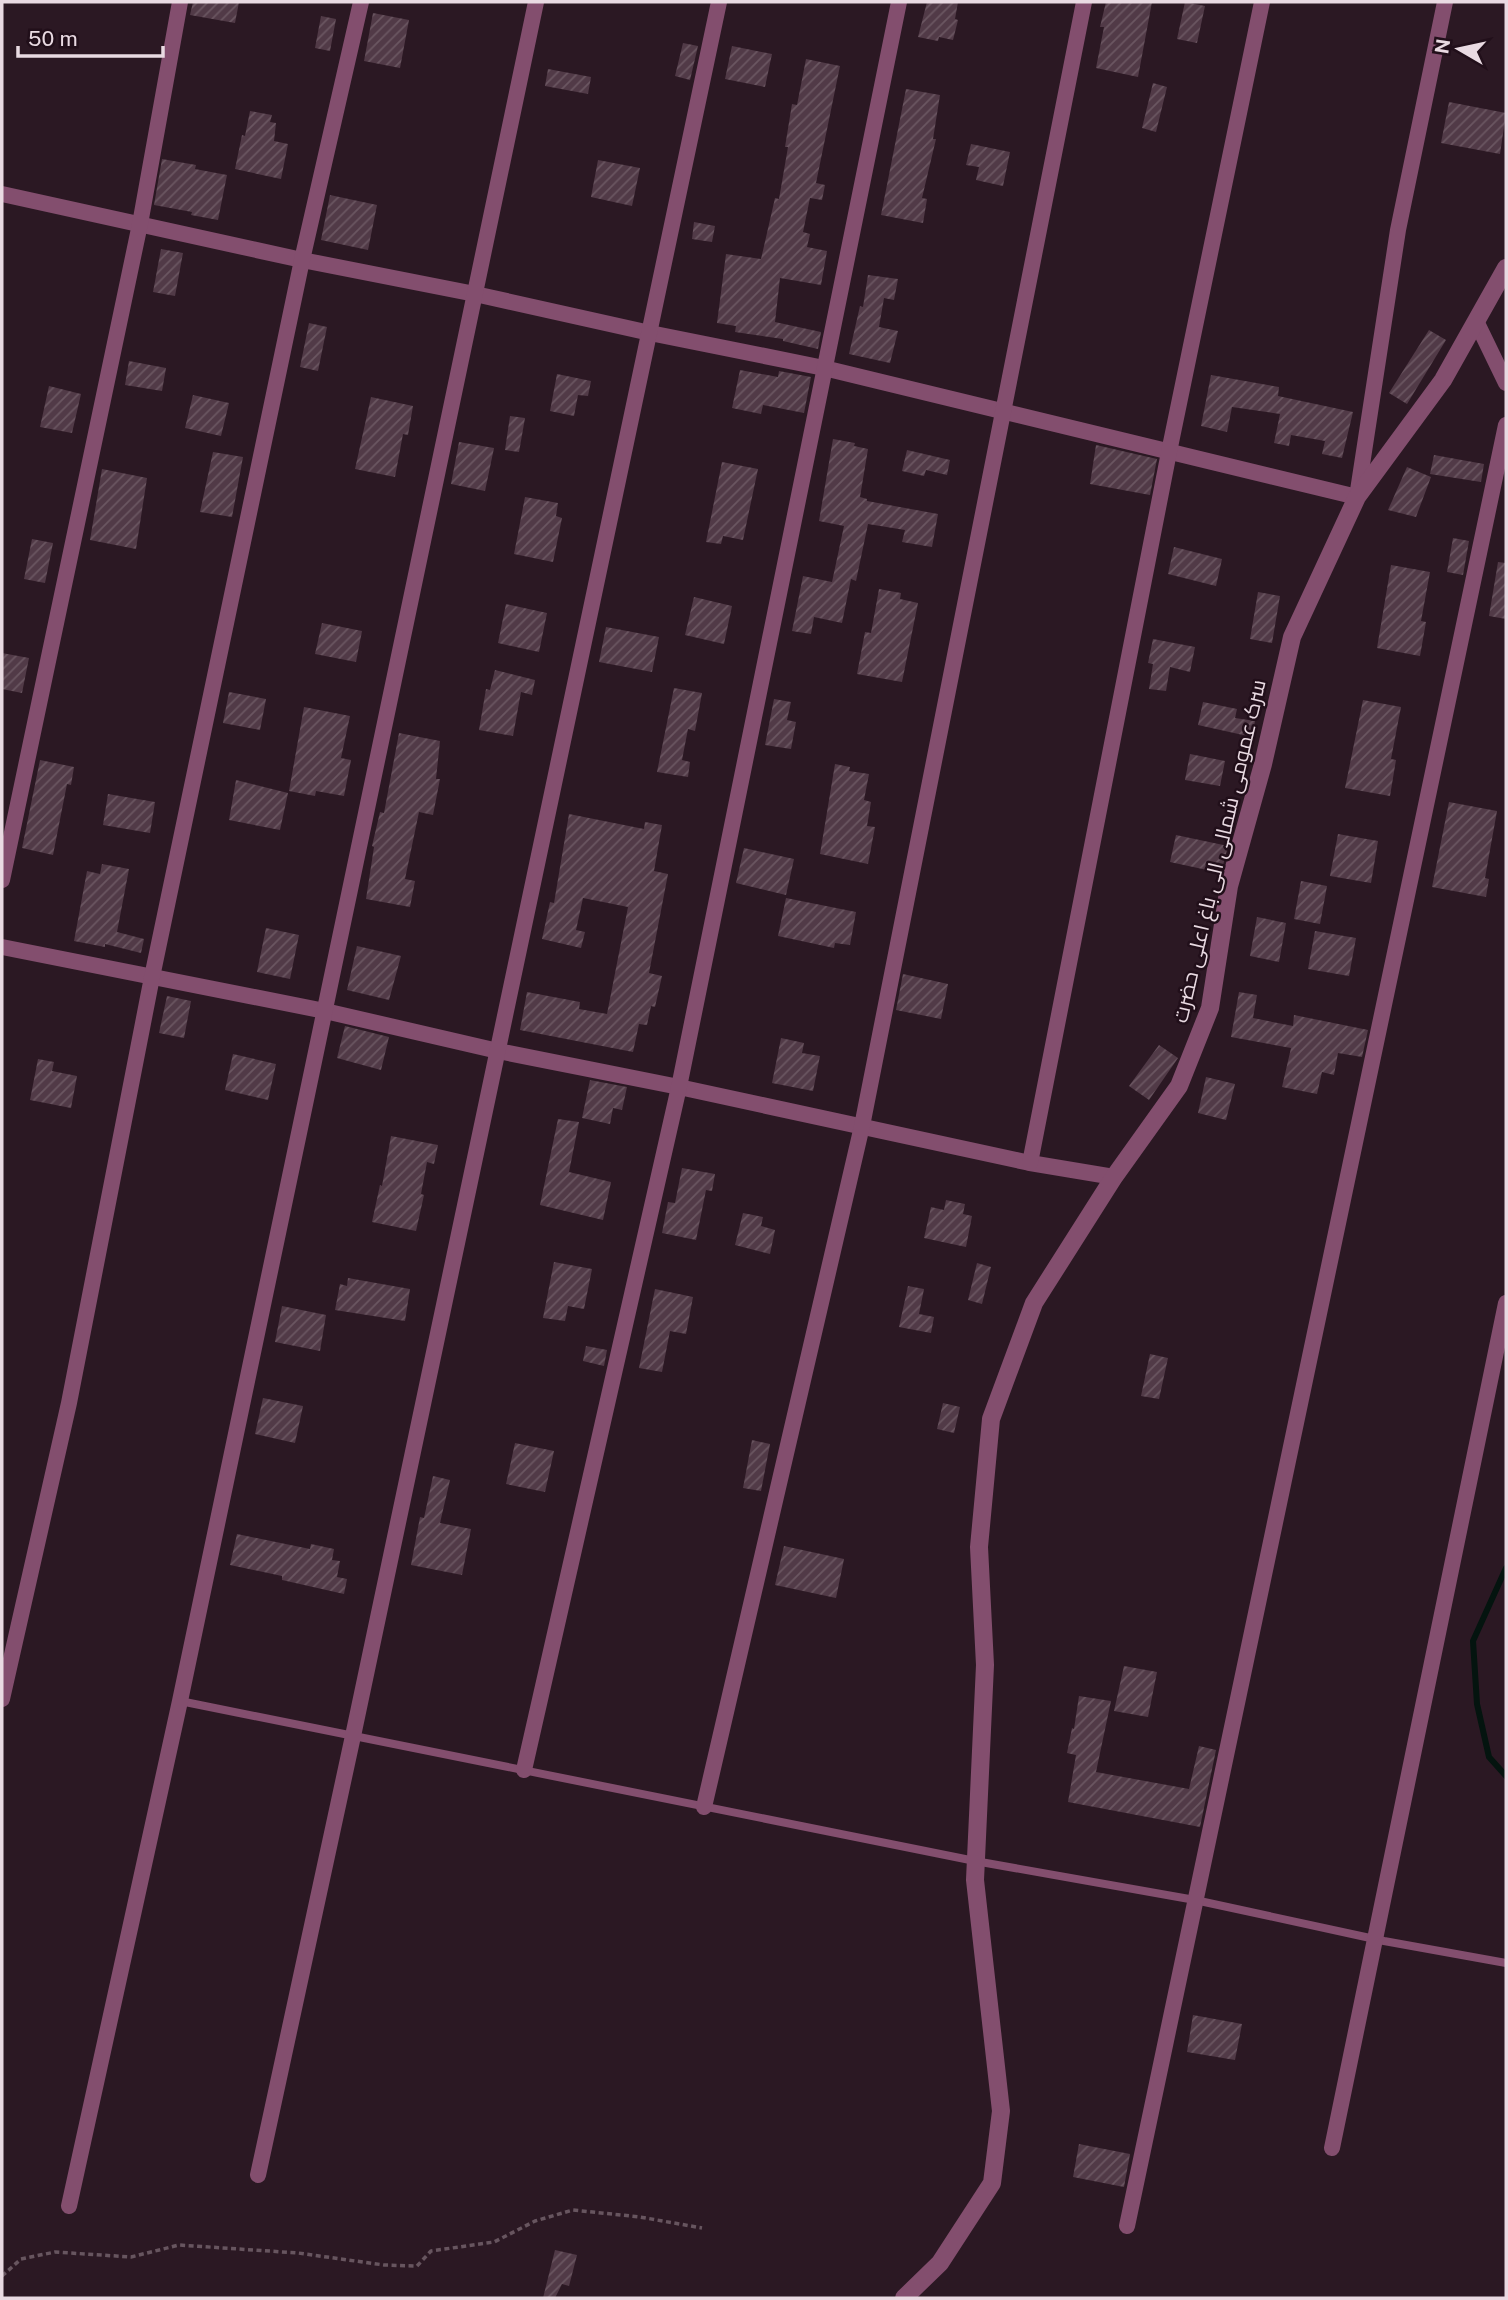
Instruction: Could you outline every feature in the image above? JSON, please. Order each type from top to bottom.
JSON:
[{"type":"street","points":[[2,880],[140,224],[180,2]]},
{"type":"street","points":[[2,1699],[69,1403],[152,977],[302,260],[360,2]]},
{"type":"street","points":[[69,2206],[180,1701],[536,2]]},
{"type":"street","points":[[258,2175],[354,1736],[719,2]]},
{"type":"street","points":[[524,1770],[679,1087],[899,2]]},
{"type":"street","points":[[704,1807],[862,1126],[1084,2]]},
{"type":"street","points":[[1030,1164],[1169,452],[1262,2]]},
{"type":"street","points":[[2,194],[302,260],[475,293],[650,333],[824,368],[1357,497],[1398,230],[1445,2]]},
{"type":"street","name":"سرک عمومی شمالی الی باغ اعلی حضرت","points":[[904,2298],[940,2263],[992,2183],[1001,2111],[975,1881],[985,1665],[979,1547],[991,1419],[1034,1303],[1114,1177],[1179,1086],[1210,1008],[1229,886],[1263,764],[1292,637],[1357,497],[1443,380],[1506,268]]},
{"type":"street","points":[[1476,321],[1506,383]]},
{"type":"street","points":[[1127,2226],[1506,425]]},
{"type":"street","points":[[2,947],[325,1011],[498,1051],[679,1087],[1030,1164],[1114,1177]]},
{"type":"street","points":[[1332,2148],[1506,1303]]},
{"type":"lane","points":[[180,1701],[975,1861],[1195,1900],[1375,1939],[1506,1963]]},
{"type":"path","points":[[2,2276],[21,2259],[55,2252],[131,2257],[179,2245],[298,2253],[417,2266],[431,2251],[494,2242],[535,2221],[573,2210],[640,2217],[702,2228]]},
{"type":"building","points":[[193,2],[239,2],[235,23],[190,15]]},
{"type":"building","points":[[927,2],[958,2],[955,19],[958,20],[953,40],[939,37],[938,41],[918,37]]},
{"type":"building","points":[[1106,2],[1152,2],[1138,77],[1096,68],[1104,27],[1100,27]]},
{"type":"building","points":[[1185,2],[1205,6],[1197,43],[1177,39]]},
{"type":"building","points":[[373,13],[409,20],[400,68],[364,61]]},
{"type":"building","points":[[321,16],[336,19],[330,51],[315,48]]},
{"type":"building","points":[[683,43],[698,46],[690,80],[675,76]]},
{"type":"building","points":[[732,46],[772,54],[765,87],[725,79]]},
{"type":"building","points":[[806,59],[840,66],[816,183],[825,185],[822,200],[810,198],[803,232],[810,234],[807,247],[827,251],[821,285],[780,278],[775,322],[821,332],[818,349],[783,339],[735,332],[736,326],[717,323],[726,254],[761,259],[775,198],[779,199],[792,104],[797,105]]},
{"type":"building","points":[[548,69],[591,77],[588,94],[545,86]]},
{"type":"building","points":[[1153,83],[1167,87],[1156,132],[1142,128]]},
{"type":"building","points":[[906,89],[940,95],[933,139],[936,139],[922,198],[927,199],[923,223],[881,215]]},
{"type":"building","points":[[1449,102],[1506,113],[1500,154],[1441,143]]},
{"type":"building","points":[[250,111],[272,115],[270,122],[276,123],[274,141],[288,144],[281,179],[235,169]]},
{"type":"building","points":[[971,144],[1010,152],[1003,186],[976,180],[979,167],[966,165]]},
{"type":"building","points":[[162,159],[196,165],[195,169],[227,175],[218,220],[154,205]]},
{"type":"building","points":[[598,160],[640,168],[632,206],[591,197]]},
{"type":"building","points":[[330,195],[377,205],[368,250],[321,240]]},
{"type":"building","points":[[694,222],[715,226],[712,242],[692,239]]},
{"type":"building","points":[[161,249],[183,253],[175,296],[153,292]]},
{"type":"building","points":[[868,275],[898,279],[894,300],[884,298],[879,327],[898,331],[890,363],[849,354],[860,306],[863,307]]},
{"type":"building","points":[[309,323],[327,327],[318,371],[300,367]]},
{"type":"building","points":[[1429,330],[1446,340],[1407,404],[1389,393]]},
{"type":"building","points":[[129,361],[166,368],[162,391],[125,385]]},
{"type":"building","points":[[740,370],[778,377],[779,371],[811,377],[804,413],[763,405],[761,414],[732,408]]},
{"type":"building","points":[[557,374],[591,381],[588,396],[578,395],[574,416],[550,411]]},
{"type":"building","points":[[1211,375],[1279,387],[1278,396],[1353,412],[1342,458],[1322,454],[1325,441],[1291,435],[1289,446],[1274,443],[1280,414],[1232,407],[1227,432],[1201,426]]},
{"type":"building","points":[[49,386],[81,394],[72,433],[40,427]]},
{"type":"building","points":[[193,395],[229,403],[221,436],[185,428]]},
{"type":"building","points":[[371,397],[413,406],[408,435],[403,434],[395,477],[355,469]]},
{"type":"building","points":[[510,416],[525,418],[519,452],[505,450]]},
{"type":"building","points":[[833,439],[855,443],[854,446],[868,449],[860,497],[867,501],[938,514],[932,547],[902,542],[905,530],[868,524],[856,581],[851,579],[842,623],[814,617],[811,634],[792,631],[803,576],[832,582],[844,526],[819,521]]},
{"type":"building","points":[[459,442],[494,448],[485,491],[451,484]]},
{"type":"building","points":[[1096,445],[1157,459],[1150,495],[1090,484]]},
{"type":"building","points":[[907,450],[950,460],[947,475],[926,470],[924,476],[902,471]]},
{"type":"building","points":[[213,452],[243,457],[232,517],[200,512]]},
{"type":"building","points":[[1434,455],[1484,464],[1481,482],[1430,474]]},
{"type":"building","points":[[722,462],[758,469],[743,540],[723,536],[721,544],[706,542]]},
{"type":"building","points":[[1407,467],[1431,477],[1416,517],[1388,510]]},
{"type":"building","points":[[102,469],[147,478],[136,549],[90,540]]},
{"type":"building","points":[[525,497],[558,503],[556,516],[562,518],[553,562],[514,554]]},
{"type":"building","points":[[1453,538],[1469,541],[1463,575],[1447,572]]},
{"type":"building","points":[[32,539],[53,543],[45,583],[24,579]]},
{"type":"building","points":[[1174,547],[1222,559],[1216,586],[1168,574]]},
{"type":"building","points":[[1498,562],[1506,563],[1506,619],[1489,616]]},
{"type":"building","points":[[1391,565],[1430,572],[1421,621],[1426,622],[1420,656],[1377,648]]},
{"type":"building","points":[[879,589],[901,593],[900,599],[918,603],[902,682],[857,674],[865,632],[871,633]]},
{"type":"building","points":[[1258,592],[1280,596],[1272,643],[1250,639]]},
{"type":"building","points":[[694,597],[732,606],[724,644],[685,635]]},
{"type":"building","points":[[506,604],[547,613],[539,652],[498,643]]},
{"type":"building","points":[[322,623],[362,631],[356,662],[315,654]]},
{"type":"building","points":[[606,627],[659,637],[652,672],[599,662]]},
{"type":"building","points":[[1153,639],[1195,647],[1190,672],[1170,667],[1166,691],[1149,689],[1153,664],[1148,663]]},
{"type":"building","points":[[2,653],[29,658],[22,693],[2,689]]},
{"type":"building","points":[[495,670],[535,680],[532,695],[521,692],[513,736],[479,730],[486,689],[490,690]]},
{"type":"building","points":[[674,688],[702,693],[695,731],[688,729],[682,760],[690,762],[688,777],[657,772]]},
{"type":"building","points":[[229,692],[266,699],[260,730],[223,723]]},
{"type":"building","points":[[774,699],[791,702],[787,720],[796,722],[791,749],[765,745]]},
{"type":"building","points":[[1363,700],[1401,707],[1391,759],[1396,760],[1390,796],[1345,788]]},
{"type":"building","points":[[1203,702],[1237,709],[1235,718],[1255,721],[1252,737],[1198,725]]},
{"type":"building","points":[[304,707],[350,716],[341,758],[351,760],[344,796],[316,791],[315,796],[289,791]]},
{"type":"building","points":[[399,733],[440,741],[436,779],[440,779],[433,815],[419,812],[405,879],[415,881],[410,907],[366,899],[372,846],[380,812],[384,813]]},
{"type":"building","points":[[1190,754],[1225,761],[1220,786],[1185,780]]},
{"type":"building","points":[[40,760],[74,767],[71,785],[67,784],[53,855],[22,848]]},
{"type":"building","points":[[835,764],[850,767],[849,771],[869,774],[864,800],[871,802],[867,826],[875,827],[868,864],[820,854]]},
{"type":"building","points":[[236,780],[288,793],[280,830],[229,820]]},
{"type":"building","points":[[108,794],[155,802],[150,833],[103,825]]},
{"type":"building","points":[[1449,802],[1497,811],[1485,878],[1489,879],[1486,897],[1432,887]]},
{"type":"building","points":[[569,814],[644,829],[645,822],[662,825],[654,871],[668,874],[649,973],[662,976],[655,1007],[651,1006],[647,1025],[639,1024],[633,1052],[520,1030],[527,992],[580,1002],[579,1009],[607,1014],[628,907],[583,898],[576,930],[585,932],[581,948],[542,939],[550,902],[554,903]]},
{"type":"building","points":[[1338,834],[1378,841],[1371,883],[1330,876]]},
{"type":"building","points":[[1176,835],[1228,846],[1221,873],[1170,862]]},
{"type":"building","points":[[744,848],[794,859],[786,895],[736,883]]},
{"type":"building","points":[[102,864],[129,869],[117,932],[144,939],[141,953],[105,944],[105,947],[74,941],[87,871],[100,874]]},
{"type":"building","points":[[1301,881],[1327,886],[1320,924],[1294,919]]},
{"type":"building","points":[[786,898],[856,912],[850,945],[835,943],[834,948],[778,936]]},
{"type":"building","points":[[1257,917],[1286,923],[1279,962],[1250,956]]},
{"type":"building","points":[[266,928],[299,935],[290,979],[257,972]]},
{"type":"building","points":[[1315,931],[1356,938],[1349,976],[1308,969]]},
{"type":"building","points":[[357,946],[401,956],[389,1000],[347,990]]},
{"type":"building","points":[[903,974],[948,984],[941,1019],[896,1010]]},
{"type":"building","points":[[1239,992],[1257,995],[1253,1018],[1293,1026],[1294,1015],[1368,1030],[1362,1057],[1338,1053],[1334,1075],[1322,1072],[1317,1094],[1282,1087],[1291,1048],[1231,1037]]},
{"type":"building","points":[[167,996],[191,1001],[184,1038],[159,1033]]},
{"type":"building","points":[[345,1026],[389,1037],[381,1070],[337,1058]]},
{"type":"building","points":[[781,1038],[804,1043],[802,1053],[820,1056],[813,1091],[772,1083]]},
{"type":"building","points":[[1159,1045],[1178,1058],[1149,1100],[1129,1086]]},
{"type":"building","points":[[233,1054],[276,1064],[268,1100],[225,1090]]},
{"type":"building","points":[[38,1059],[54,1062],[52,1071],[77,1076],[71,1108],[30,1100]]},
{"type":"building","points":[[1206,1077],[1235,1084],[1226,1120],[1198,1113]]},
{"type":"building","points":[[590,1080],[627,1087],[622,1110],[613,1108],[610,1124],[582,1118]]},
{"type":"building","points":[[558,1119],[579,1122],[569,1172],[611,1182],[603,1220],[540,1205]]},
{"type":"building","points":[[391,1136],[438,1145],[434,1164],[427,1162],[421,1194],[424,1195],[416,1231],[372,1222]]},
{"type":"building","points":[[682,1168],[715,1174],[712,1191],[706,1190],[696,1240],[662,1233],[668,1202],[675,1203]]},
{"type":"building","points":[[946,1200],[965,1204],[963,1214],[972,1216],[966,1247],[924,1238],[931,1207],[944,1210]]},
{"type":"building","points":[[743,1213],[763,1217],[761,1226],[775,1230],[770,1254],[735,1245]]},
{"type":"building","points":[[554,1262],[592,1269],[584,1309],[568,1306],[565,1321],[543,1318]]},
{"type":"building","points":[[977,1263],[991,1267],[982,1304],[968,1300]]},
{"type":"building","points":[[348,1278],[410,1289],[405,1321],[335,1310],[340,1284],[347,1286]]},
{"type":"building","points":[[908,1286],[924,1289],[919,1314],[934,1317],[931,1333],[899,1327]]},
{"type":"building","points":[[655,1289],[693,1297],[686,1334],[670,1331],[662,1372],[639,1368]]},
{"type":"building","points":[[282,1306],[326,1315],[320,1351],[275,1342]]},
{"type":"building","points":[[586,1346],[607,1350],[604,1366],[583,1361]]},
{"type":"building","points":[[1150,1354],[1168,1358],[1159,1399],[1141,1396]]},
{"type":"building","points":[[263,1398],[303,1406],[295,1443],[255,1434]]},
{"type":"building","points":[[943,1403],[960,1407],[954,1433],[937,1429]]},
{"type":"building","points":[[752,1440],[770,1444],[761,1491],[743,1488]]},
{"type":"building","points":[[515,1443],[554,1451],[545,1492],[506,1484]]},
{"type":"building","points":[[433,1476],[450,1480],[440,1523],[471,1529],[462,1575],[411,1565],[420,1517],[424,1518]]},
{"type":"building","points":[[237,1534],[310,1549],[311,1544],[334,1549],[332,1560],[340,1561],[337,1577],[347,1579],[344,1594],[282,1580],[282,1576],[230,1565]]},
{"type":"building","points":[[784,1546],[844,1559],[836,1598],[775,1585]]},
{"type":"building","points":[[1124,1666],[1157,1672],[1148,1717],[1114,1711]]},
{"type":"building","points":[[1079,1696],[1111,1701],[1096,1772],[1189,1789],[1199,1746],[1216,1750],[1200,1827],[1068,1802],[1076,1755],[1067,1753]]},
{"type":"building","points":[[1193,2015],[1242,2024],[1235,2060],[1187,2052]]},
{"type":"building","points":[[1079,2144],[1130,2154],[1124,2187],[1073,2177]]},
{"type":"building","points":[[555,2250],[577,2255],[569,2286],[562,2284],[555,2298],[543,2298]]},
{"type":"waterway","points":[[1506,1568],[1473,1641],[1477,1704],[1489,1757],[1506,1776]]}]
